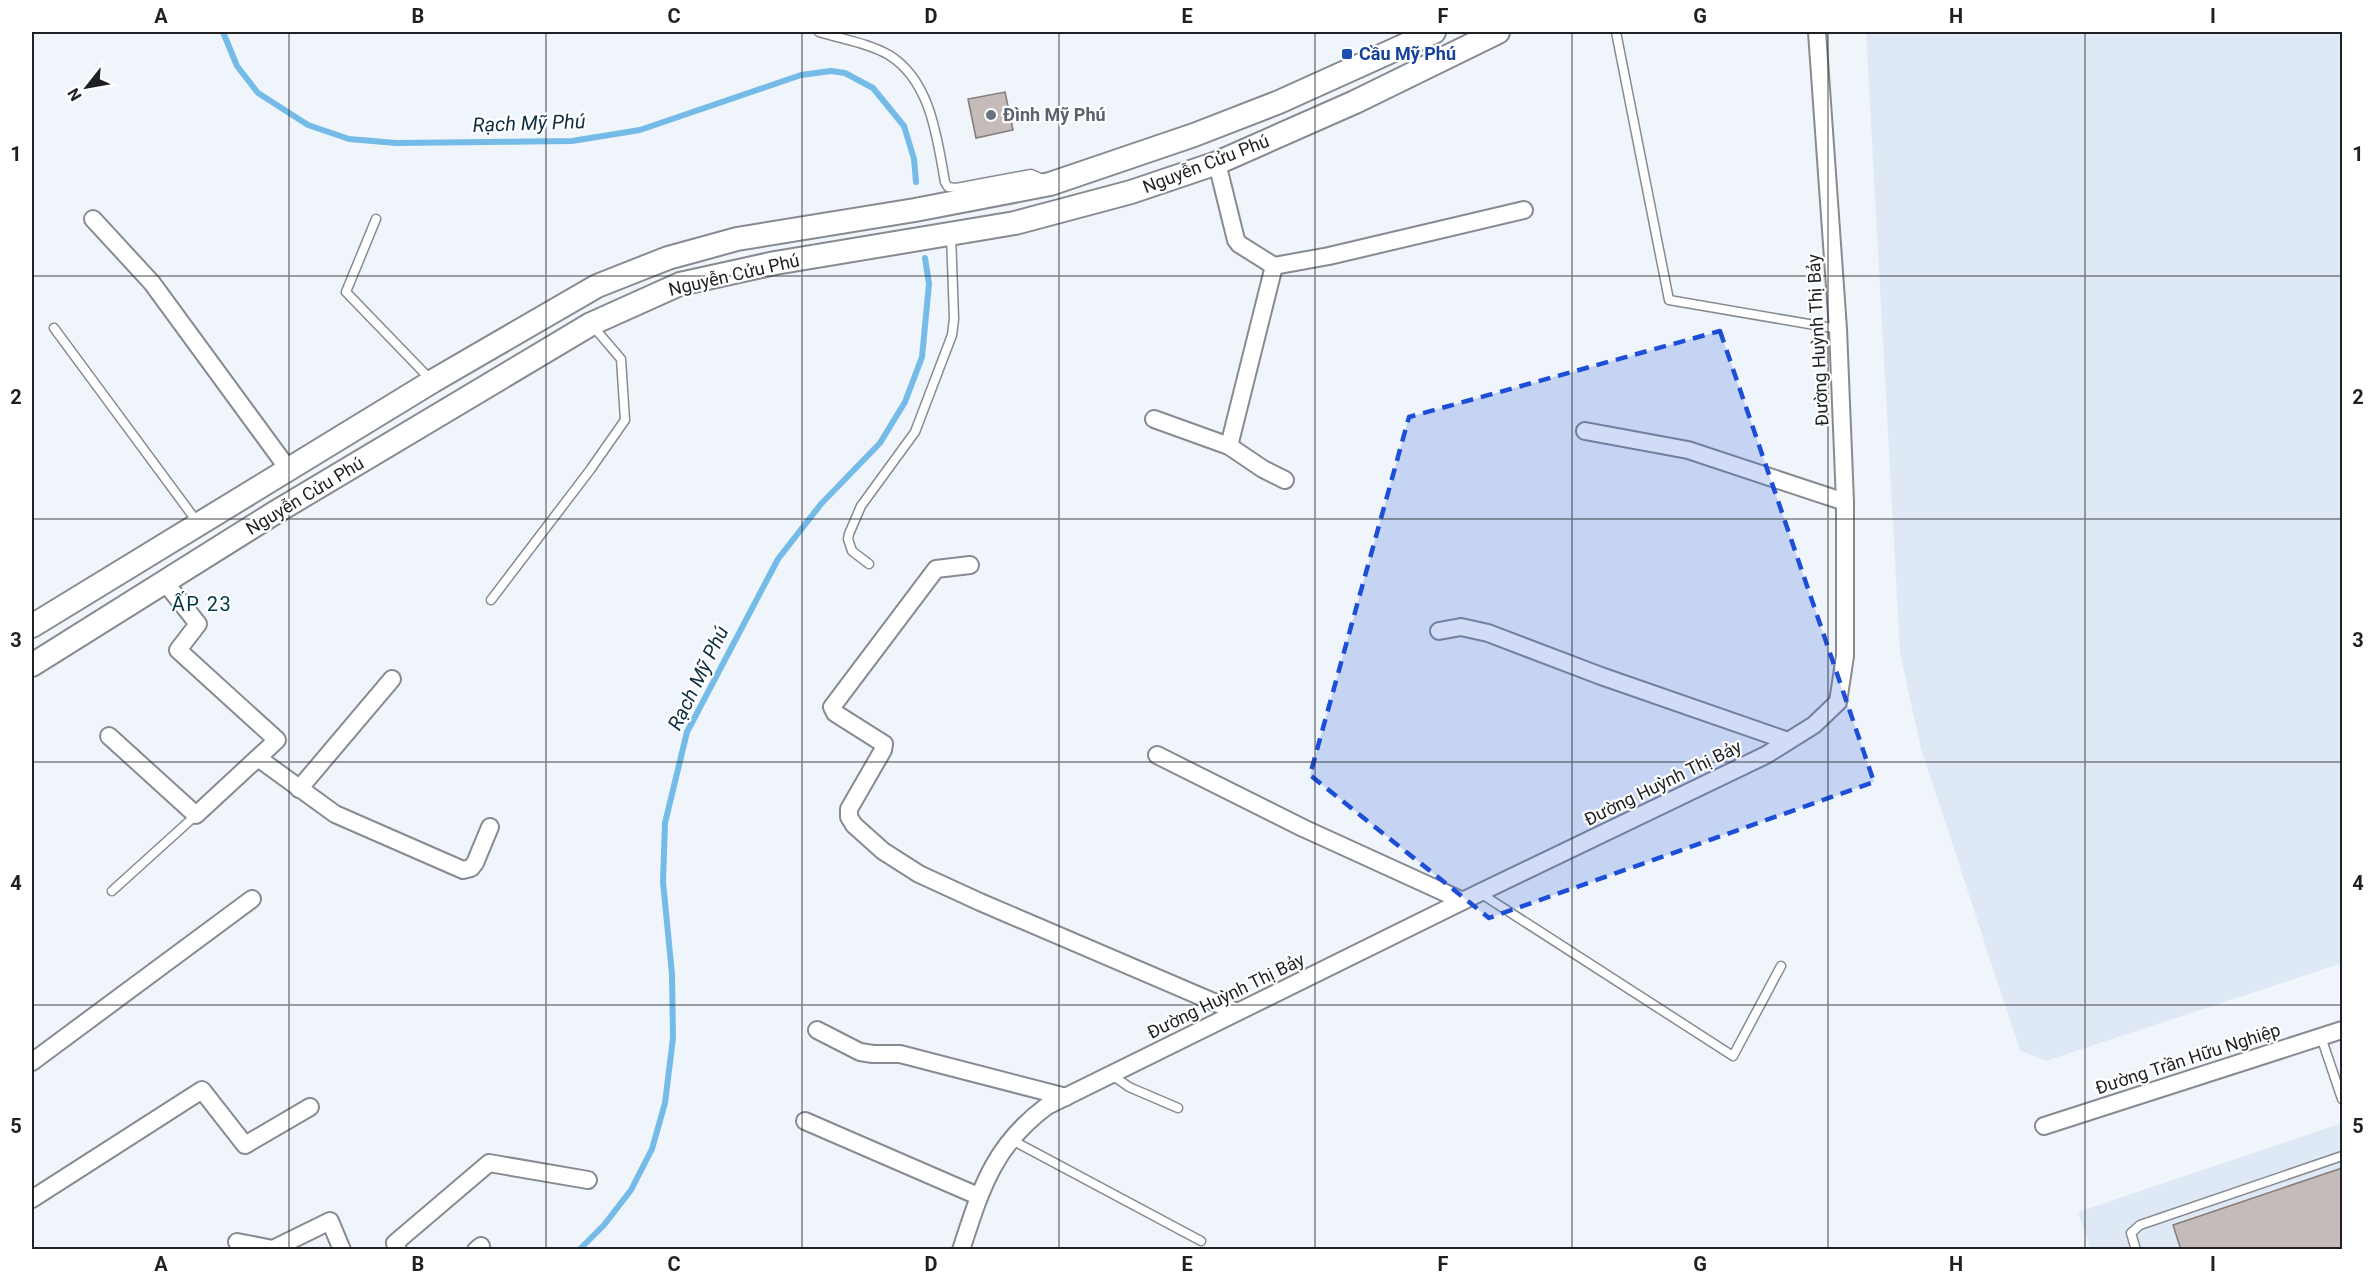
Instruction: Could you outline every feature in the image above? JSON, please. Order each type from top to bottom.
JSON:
[{"type":"main road","name":"Nguyễn Cửu Phú","points":[[32,626],[433,381],[597,286],[668,258],[737,239],[915,210],[1050,183],[1194,135],[1279,102],[1434,32]]},
{"type":"main road","name":"Nguyễn Cửu Phú","points":[[32,665],[164,581],[591,324],[680,284],[775,263],[1015,223],[1131,192],[1217,163],[1355,102],[1498,32]]},
{"type":"street","name":"Đường Huỳnh Thị Bảy","points":[[961,1250],[978,1196],[992,1167],[1010,1139],[1047,1106],[1479,892],[1766,755],[1814,725],[1838,702],[1845,656],[1845,502],[1838,329],[1817,32]]},
{"type":"street","points":[[1217,163],[1236,240],[1274,266],[1329,256],[1524,210]]},
{"type":"street","points":[[93,219],[152,283],[288,470]]},
{"type":"street","points":[[1229,446],[1274,266]]},
{"type":"street","points":[[1154,419],[1229,446],[1263,470],[1285,480]]},
{"type":"street","points":[[1585,431],[1688,450],[1845,502]]},
{"type":"street","points":[[970,565],[936,569],[832,707],[835,713],[884,744],[883,750],[849,809],[851,822],[883,851],[920,874],[980,903],[1237,1012]]},
{"type":"street","points":[[109,736],[196,815],[277,740],[178,650],[198,624],[164,581]]},
{"type":"street","points":[[1440,631],[1461,627],[1488,633],[1601,676],[1788,741]]},
{"type":"street","points":[[299,789],[392,679]]},
{"type":"street","points":[[1157,755],[1304,828],[1463,901]]},
{"type":"street","points":[[258,758],[335,814],[463,870],[471,868],[475,863],[490,827]]},
{"type":"street","points":[[32,1062],[252,899]]},
{"type":"street","points":[[816,1030],[860,1052],[900,1054],[1066,1097]]},
{"type":"street","name":"Đường Trần Hữu Nghiệp","points":[[2044,1126],[2343,1030]]},
{"type":"street","points":[[32,1199],[202,1090],[245,1144],[310,1107]]},
{"type":"street","points":[[805,1121],[978,1196]]},
{"type":"street","points":[[398,1250],[395,1243],[489,1163],[588,1180]]},
{"type":"street","points":[[237,1242],[273,1249],[330,1221],[342,1250]]},
{"type":"lane","points":[[819,32],[874,48],[909,71],[921,93],[933,124],[948,187],[956,188],[1031,174],[1050,183]]},
{"type":"lane","points":[[1616,32],[1670,300],[1838,329]]},
{"type":"lane","points":[[376,219],[346,292],[433,381]]},
{"type":"lane","points":[[869,564],[852,551],[848,536],[861,506],[915,432],[952,335],[954,319],[951,234]]},
{"type":"lane","points":[[491,600],[591,470],[625,420],[621,359],[591,324]]},
{"type":"lane","points":[[54,328],[198,524]]},
{"type":"lane","points":[[112,891],[196,815]]},
{"type":"lane","points":[[1479,892],[1733,1056],[1781,966]]},
{"type":"lane","points":[[2320,1037],[2343,1099]]},
{"type":"lane","points":[[1111,1074],[1129,1088],[1178,1108]]},
{"type":"lane","points":[[1010,1139],[1201,1240]]},
{"type":"lane","points":[[2136,1250],[2131,1233],[2140,1225],[2343,1156]]},
{"type":"highlighted area","points":[[1720,331],[1874,782],[1489,918],[1310,775],[1409,417]]},
{"type":"shaded area","points":[[1866,32],[2342,32],[2342,963],[2046,1061],[2020,1050],[1921,749],[1900,653]]},
{"type":"shaded area","points":[[2342,1123],[2342,1249],[2090,1249],[2078,1212]]},
{"type":"building","name":"Đình Mỹ Phú","points":[[1005,92],[1013,130],[976,138],[968,99]]},
{"type":"building","points":[[2342,1168],[2342,1250],[2181,1250],[2173,1225]]},
{"type":"waterway","name":"Rạch Mỹ Phú","points":[[223,32],[237,66],[258,93],[308,125],[349,139],[396,143],[572,141],[640,130],[801,75],[831,71],[845,73],[873,88],[904,126],[914,159],[916,182]]},
{"type":"waterway","name":"Rạch Mỹ Phú","points":[[579,1250],[604,1225],[631,1190],[652,1149],[665,1103],[673,1038],[672,974],[663,882],[665,823],[687,732],[778,559],[821,504],[880,443],[905,402],[922,357],[929,284],[925,258]]},
{"type":"place","name":"Cầu Mỹ Phú","points":[[1347,54]]},
{"type":"place","name":"Đình Mỹ Phú","points":[[991,115]]},
{"type":"district","name":"ẤP 23","points":[[202,604]]}]
